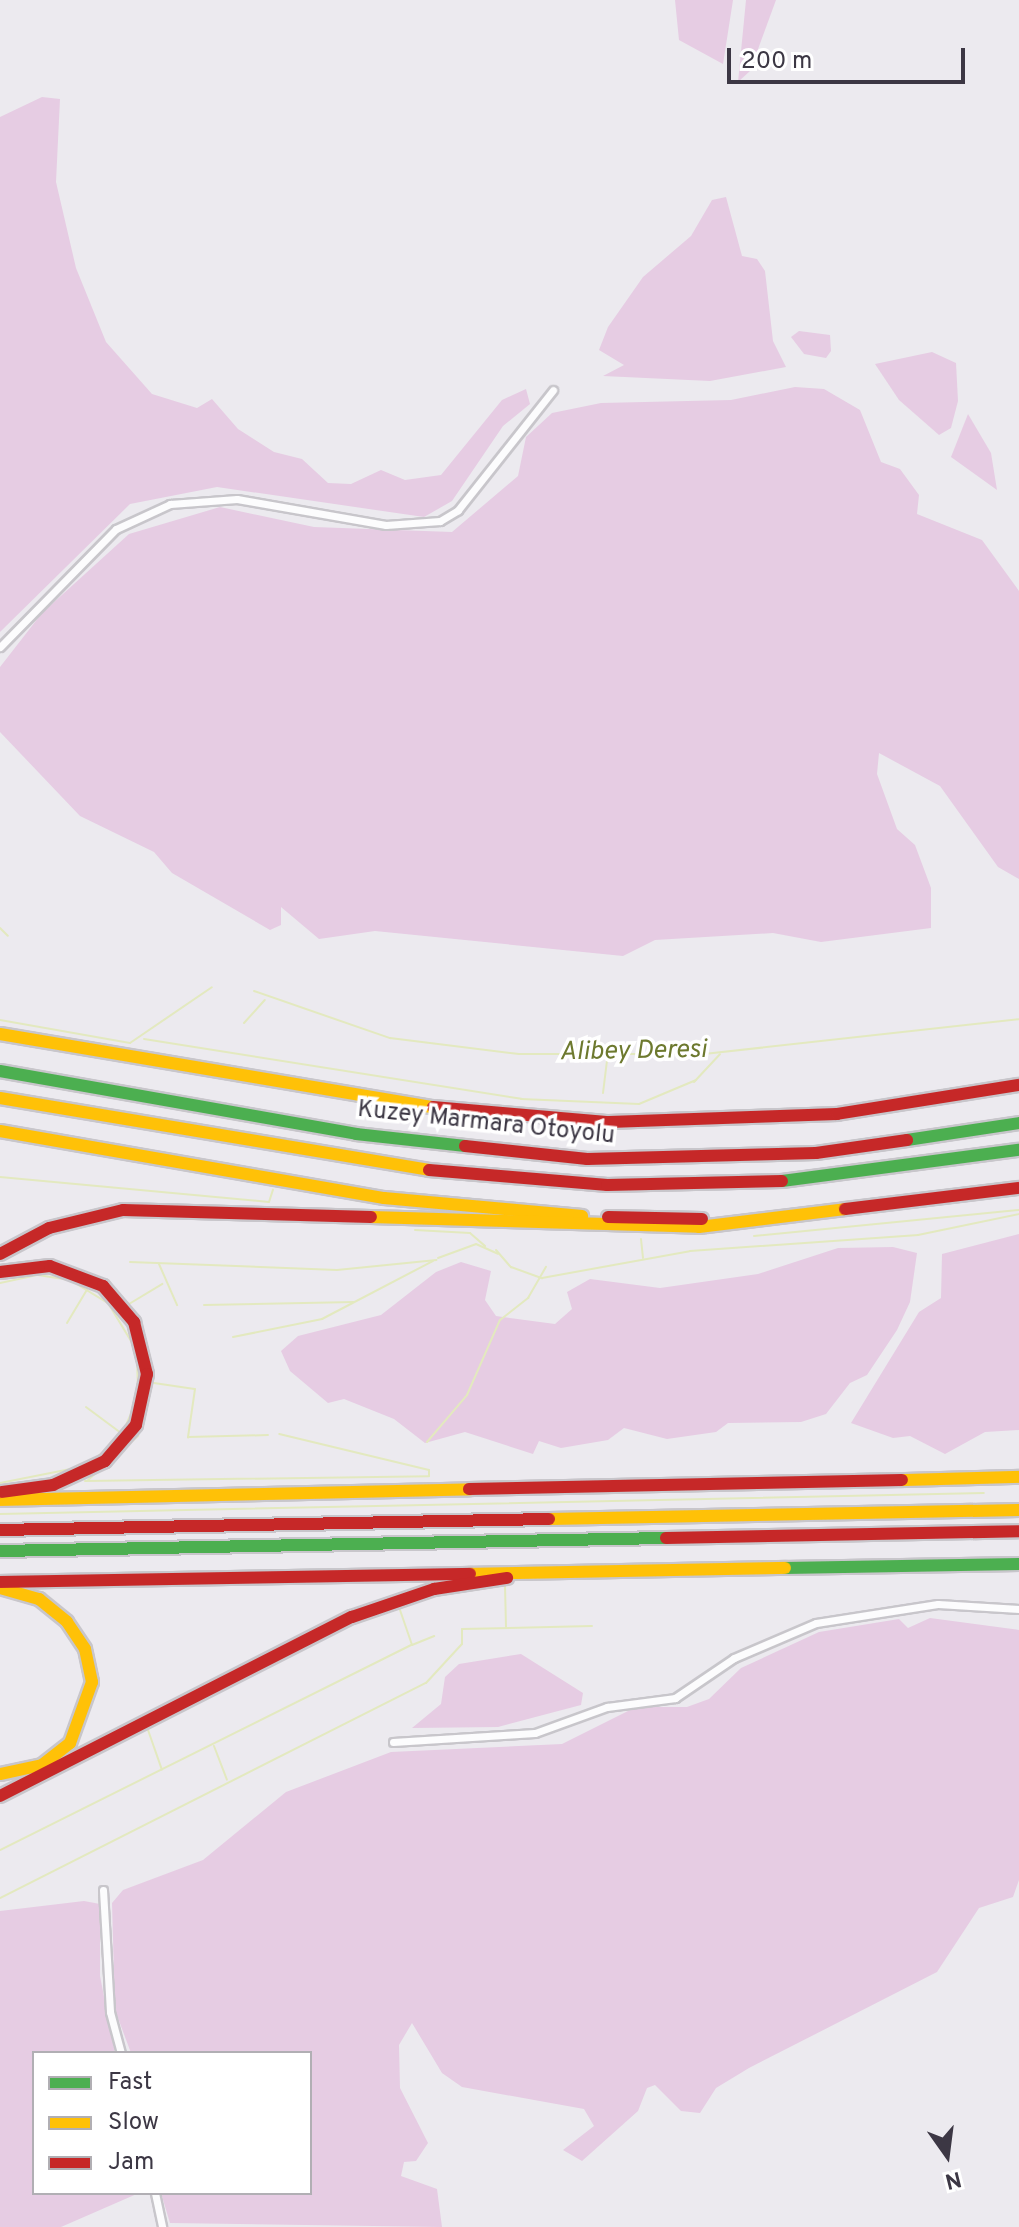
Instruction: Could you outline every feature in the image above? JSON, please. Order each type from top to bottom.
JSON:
[{"type":"highway","points":[[0,1034],[429,1107],[609,1122],[824,1115],[1019,1085]]},
{"type":"highway","name":"Kuzey Marmara Otoyolu","points":[[0,1071],[356,1134],[587,1159],[816,1153],[1019,1123]]},
{"type":"highway","name":"Kuzey Marmara Otoyolu","points":[[0,1098],[385,1165],[607,1185],[799,1181],[1019,1150]]},
{"type":"highway","points":[[0,1131],[436,1205],[765,1221]]},
{"type":"highway","points":[[0,1254],[49,1228],[123,1210],[666,1227],[765,1221],[1019,1188]]},
{"type":"highway","points":[[0,1272],[50,1266],[103,1286],[134,1322],[147,1374],[136,1425],[105,1461],[53,1485],[0,1492]]},
{"type":"highway","points":[[0,1500],[1019,1477]]},
{"type":"highway","points":[[0,1530],[1019,1510]]},
{"type":"highway","points":[[0,1551],[1019,1531]]},
{"type":"highway","points":[[0,1585],[1019,1564]]},
{"type":"highway","points":[[0,1796],[394,1600],[467,1581],[594,1571]]},
{"type":"highway","points":[[0,1585],[39,1599],[67,1622],[85,1649],[92,1682],[86,1715],[70,1743],[42,1765],[0,1774]]},
{"type":"street","points":[[0,647],[116,529],[170,504],[237,499],[386,525],[449,517],[553,390]]},
{"type":"street","points":[[393,1742],[535,1733],[607,1707],[675,1698],[734,1658],[816,1623],[938,1604],[1019,1609]]},
{"type":"street","points":[[103,1890],[110,2012],[120,2051]]},
{"type":"street","points":[[155,2195],[162,2227]]},
{"type":"shaded area","points":[[675,0],[733,0],[723,64],[679,40]]},
{"type":"shaded area","points":[[746,0],[776,0],[750,71],[738,82]]},
{"type":"shaded area","points":[[42,97],[60,99],[56,182],[76,268],[106,342],[152,394],[197,408],[212,399],[238,429],[274,452],[302,459],[328,483],[351,484],[381,470],[405,480],[441,475],[502,400],[526,389],[530,404],[503,426],[452,501],[424,517],[217,487],[130,504],[0,632],[0,117]]},
{"type":"shaded area","points":[[726,197],[742,256],[757,259],[765,271],[773,341],[786,367],[710,381],[603,376],[624,365],[599,350],[608,327],[643,277],[691,236],[712,200]]},
{"type":"shaded area","points":[[799,331],[830,335],[831,351],[826,358],[804,354],[791,337]]},
{"type":"shaded area","points":[[932,352],[956,363],[958,401],[951,428],[939,435],[899,400],[875,364]]},
{"type":"shaded area","points":[[795,387],[824,389],[860,410],[881,462],[900,469],[919,495],[917,514],[982,540],[1019,591],[1019,879],[998,867],[940,786],[879,753],[877,774],[897,829],[915,845],[931,888],[931,928],[821,942],[773,933],[655,940],[623,956],[375,931],[319,939],[281,907],[281,925],[270,930],[172,873],[154,852],[80,816],[0,732],[0,667],[42,613],[129,534],[220,507],[314,527],[452,532],[518,476],[526,437],[552,413],[601,403],[731,400]]},
{"type":"shaded area","points":[[968,414],[991,453],[997,490],[951,457]]},
{"type":"shaded area","points":[[1019,1234],[1019,1430],[985,1432],[945,1454],[910,1436],[893,1438],[851,1423],[919,1312],[941,1298],[942,1254]]},
{"type":"shaded area","points":[[893,1247],[917,1253],[910,1302],[897,1330],[867,1375],[850,1383],[826,1414],[801,1422],[728,1423],[716,1432],[667,1439],[624,1428],[608,1440],[561,1448],[539,1441],[533,1454],[465,1432],[425,1443],[394,1419],[344,1399],[328,1403],[290,1371],[281,1351],[298,1336],[381,1315],[436,1272],[461,1262],[491,1271],[485,1300],[496,1316],[555,1324],[572,1309],[567,1292],[590,1279],[660,1288],[758,1274],[838,1248]]},
{"type":"shaded area","points":[[930,1618],[1019,1630],[1019,1880],[1013,1897],[979,1908],[937,1972],[749,2068],[716,2088],[700,2113],[681,2111],[655,2085],[647,2088],[638,2111],[582,2161],[563,2150],[594,2126],[584,2109],[462,2087],[442,2073],[412,2023],[399,2045],[400,2088],[428,2143],[416,2161],[404,2162],[401,2176],[437,2189],[442,2227],[170,2223],[162,2195],[312,2195],[312,2051],[130,2051],[115,2010],[112,1903],[123,1890],[203,1860],[286,1792],[391,1752],[562,1744],[636,1707],[687,1707],[709,1699],[741,1668],[819,1632],[899,1619],[908,1628]]},
{"type":"shaded area","points":[[521,1654],[583,1693],[581,1705],[498,1727],[412,1728],[441,1704],[445,1677],[459,1664]]},
{"type":"shaded area","points":[[84,1901],[100,1904],[100,1976],[115,2051],[32,2051],[32,2195],[134,2195],[61,2227],[0,2227],[0,1911]]},
{"type":"waterway","points":[[0,928],[8,936]]},
{"type":"waterway","points":[[0,1020],[130,1043],[212,987]]},
{"type":"waterway","name":"Alibey Deresi","points":[[254,991],[390,1038],[519,1054],[704,1054],[1019,1019]]},
{"type":"waterway","points":[[244,1023],[265,1000]]},
{"type":"waterway","points":[[144,1039],[521,1099],[639,1104],[696,1080]]},
{"type":"waterway","points":[[694,1082],[720,1054]]},
{"type":"waterway","points":[[603,1093],[608,1055]]},
{"type":"waterway","points":[[0,1177],[269,1202],[273,1190]]},
{"type":"waterway","points":[[754,1236],[1019,1210]]},
{"type":"waterway","points":[[496,1250],[511,1267],[542,1278],[690,1251],[918,1235],[1019,1214]]},
{"type":"waterway","points":[[415,1230],[470,1233],[485,1246]]},
{"type":"waterway","points":[[641,1239],[643,1258]]},
{"type":"waterway","points":[[438,1258],[476,1244],[498,1254]]},
{"type":"waterway","points":[[130,1262],[337,1270],[436,1260]]},
{"type":"waterway","points":[[233,1337],[322,1319],[433,1261]]},
{"type":"waterway","points":[[159,1264],[177,1305]]},
{"type":"waterway","points":[[427,1442],[467,1395],[500,1320],[528,1298],[546,1267]]},
{"type":"waterway","points":[[0,1283],[38,1275],[70,1280],[108,1303],[134,1346]]},
{"type":"waterway","points":[[129,1304],[162,1284]]},
{"type":"waterway","points":[[67,1323],[87,1290]]},
{"type":"waterway","points":[[204,1305],[354,1302]]},
{"type":"waterway","points":[[137,1360],[138,1385]]},
{"type":"waterway","points":[[154,1383],[195,1389],[188,1437],[268,1435]]},
{"type":"waterway","points":[[86,1407],[121,1433]]},
{"type":"waterway","points":[[124,1430],[134,1407]]},
{"type":"waterway","points":[[85,1481],[429,1476],[429,1470],[279,1434]]},
{"type":"waterway","points":[[88,1480],[138,1436]]},
{"type":"waterway","points":[[92,1461],[109,1447]]},
{"type":"waterway","points":[[0,1483],[76,1468]]},
{"type":"waterway","points":[[0,1514],[984,1493]]},
{"type":"waterway","points":[[505,1586],[506,1627]]},
{"type":"waterway","points":[[400,1610],[412,1645],[434,1636]]},
{"type":"waterway","points":[[0,1898],[426,1683],[462,1644],[462,1629],[592,1626]]},
{"type":"waterway","points":[[0,1850],[412,1645]]},
{"type":"waterway","points":[[148,1730],[162,1770]]},
{"type":"waterway","points":[[214,1746],[227,1780]]},
{"type":"traffic: fast","points":[[0,1071],[356,1134],[465,1146]]},
{"type":"traffic: fast","points":[[907,1140],[1019,1123]]},
{"type":"traffic: fast","points":[[782,1181],[1019,1150]]},
{"type":"traffic: fast","points":[[0,1551],[666,1538]]},
{"type":"traffic: fast","points":[[785,1568],[1019,1564]]},
{"type":"traffic: slow","points":[[0,1034],[433,1107]]},
{"type":"traffic: slow","points":[[0,1098],[429,1170]]},
{"type":"traffic: slow","points":[[0,1131],[384,1198],[582,1216]]},
{"type":"traffic: slow","points":[[371,1217],[699,1227],[845,1209]]},
{"type":"traffic: slow","points":[[902,1480],[1019,1477]]},
{"type":"traffic: slow","points":[[0,1500],[469,1489]]},
{"type":"traffic: slow","points":[[549,1519],[1019,1510]]},
{"type":"traffic: slow","points":[[470,1574],[785,1568]]},
{"type":"traffic: slow","points":[[0,1588],[39,1599],[67,1622],[85,1649],[92,1682],[70,1743],[42,1765],[0,1774]]},
{"type":"traffic: jam","points":[[433,1107],[609,1122],[837,1114],[1019,1085]]},
{"type":"traffic: jam","points":[[465,1146],[587,1159],[816,1153],[907,1140]]},
{"type":"traffic: jam","points":[[429,1170],[607,1185],[782,1181]]},
{"type":"traffic: jam","points":[[845,1209],[1019,1188]]},
{"type":"traffic: jam","points":[[0,1254],[49,1228],[123,1210],[371,1217]]},
{"type":"traffic: jam","points":[[608,1217],[702,1219]]},
{"type":"traffic: jam","points":[[0,1272],[50,1266],[103,1286],[134,1322],[147,1374],[136,1425],[105,1461],[53,1485],[1,1492]]},
{"type":"traffic: jam","points":[[469,1489],[902,1480]]},
{"type":"traffic: jam","points":[[0,1530],[549,1519]]},
{"type":"traffic: jam","points":[[666,1538],[1019,1531]]},
{"type":"traffic: jam","points":[[0,1582],[470,1574]]},
{"type":"traffic: jam","points":[[0,1796],[352,1617],[434,1589],[507,1578]]}]
